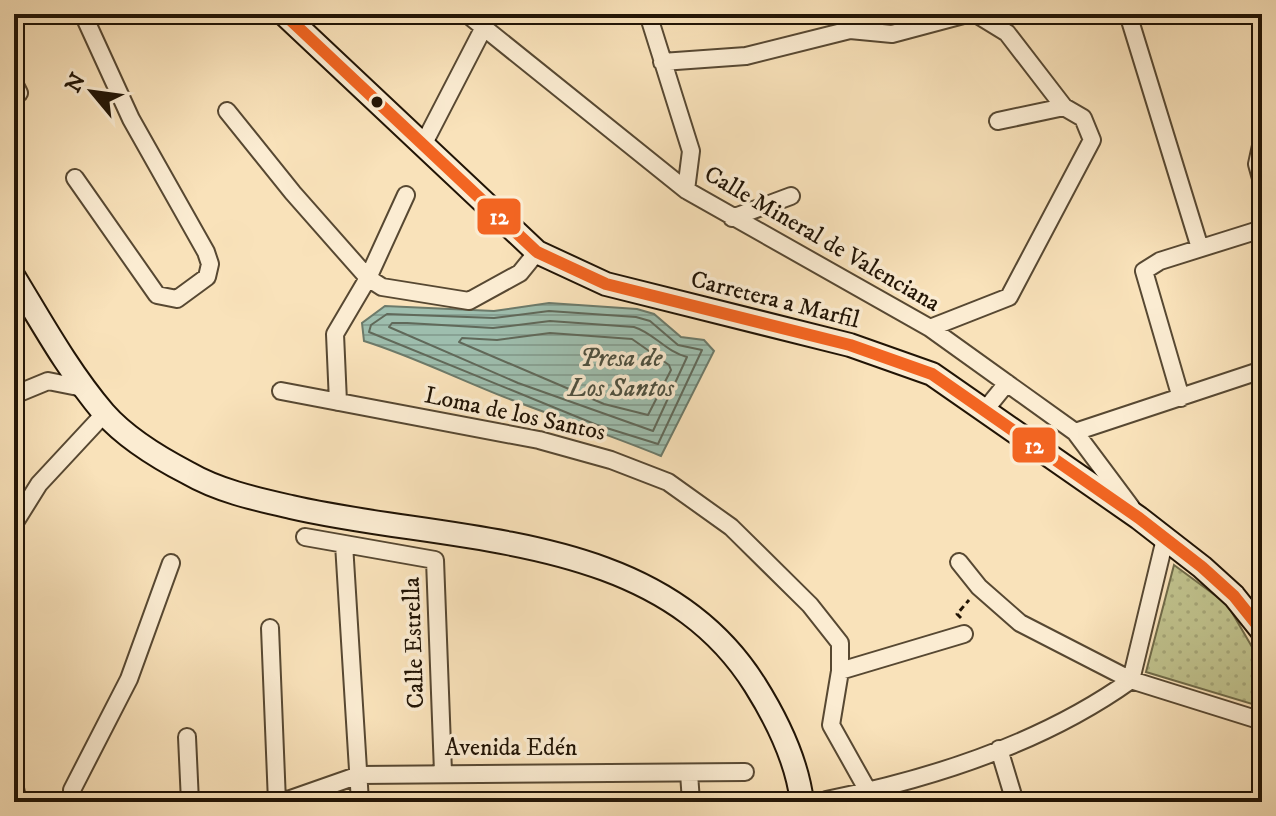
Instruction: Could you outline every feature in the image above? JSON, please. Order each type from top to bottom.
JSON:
[{"type":"main road","name":"Carretera a Marfil","points":[[284,14],[537,252],[606,284],[892,357],[932,374],[1139,518],[1234,596],[1262,631]]},
{"type":"main road","points":[[14,277],[105,413],[138,442],[189,474],[224,489],[342,519],[529,547],[622,575],[670,600],[707,625],[739,660],[787,743],[802,802]]},
{"type":"street","points":[[75,178],[157,295],[177,299],[207,277],[210,264],[206,252],[131,119],[83,14]]},
{"type":"street","name":"Calle Mineral de Valenciana","points":[[467,14],[686,190],[930,328],[1075,432],[1139,518]]},
{"type":"street","points":[[648,14],[691,151],[686,190]]},
{"type":"street","points":[[662,62],[746,56],[850,30],[892,34],[967,14]]},
{"type":"street","points":[[930,328],[1009,297],[1092,140],[1083,118],[1064,107],[1007,33],[976,14]]},
{"type":"street","points":[[1128,14],[1200,248]]},
{"type":"street","points":[[422,147],[483,29]]},
{"type":"street","points":[[998,121],[1064,107]]},
{"type":"street","points":[[227,111],[293,193],[368,278],[382,287],[469,301],[520,273],[537,252]]},
{"type":"street","points":[[1262,141],[1257,164],[1262,182]]},
{"type":"street","points":[[338,402],[335,334],[368,278],[406,195]]},
{"type":"street","points":[[732,218],[791,196]]},
{"type":"street","points":[[1181,398],[1144,271],[1160,261],[1262,229]]},
{"type":"street","points":[[1075,432],[1262,370]]},
{"type":"street","points":[[14,395],[48,381],[88,389]]},
{"type":"street","points":[[985,410],[1007,383]]},
{"type":"street","name":"Loma de los Santos","points":[[281,391],[539,440],[611,460],[668,482],[731,527],[810,605],[840,643],[840,671],[831,725],[868,791]]},
{"type":"street","points":[[14,524],[39,484],[105,413]]},
{"type":"street","points":[[305,537],[344,544],[360,802]]},
{"type":"street","points":[[826,800],[868,791],[999,749],[1064,723],[1131,680],[1165,539]]},
{"type":"street","name":"Calle Estrella","points":[[344,544],[435,560],[443,772]]},
{"type":"street","points":[[959,562],[979,587],[1020,623],[1131,680],[1262,721]]},
{"type":"street","points":[[72,802],[72,790],[129,679],[171,563]]},
{"type":"street","points":[[270,628],[280,802]]},
{"type":"street","points":[[840,671],[964,634]]},
{"type":"street","points":[[187,737],[190,802]]},
{"type":"street","points":[[999,749],[1012,801]]},
{"type":"street","name":"Avenida Edén","points":[[280,802],[359,775],[745,772]]},
{"type":"street","points":[[689,773],[691,802]]},
{"type":"street","points":[[14,784],[18,802]]},
{"type":"path","points":[[964,634],[973,631],[957,614],[979,587]]},
{"type":"green space","points":[[1174,565],[1227,604],[1262,664],[1262,707],[1146,672]]},
{"type":"water","name":"Presa de Los Santos","points":[[549,303],[637,309],[654,314],[681,337],[704,340],[714,351],[661,456],[364,341],[362,323],[385,306],[494,311]]},
{"type":"transit line","name":"12","points":[[284,14],[537,252],[606,284],[850,345],[932,374],[1139,518],[1202,567],[1234,596],[1262,631]]}]
